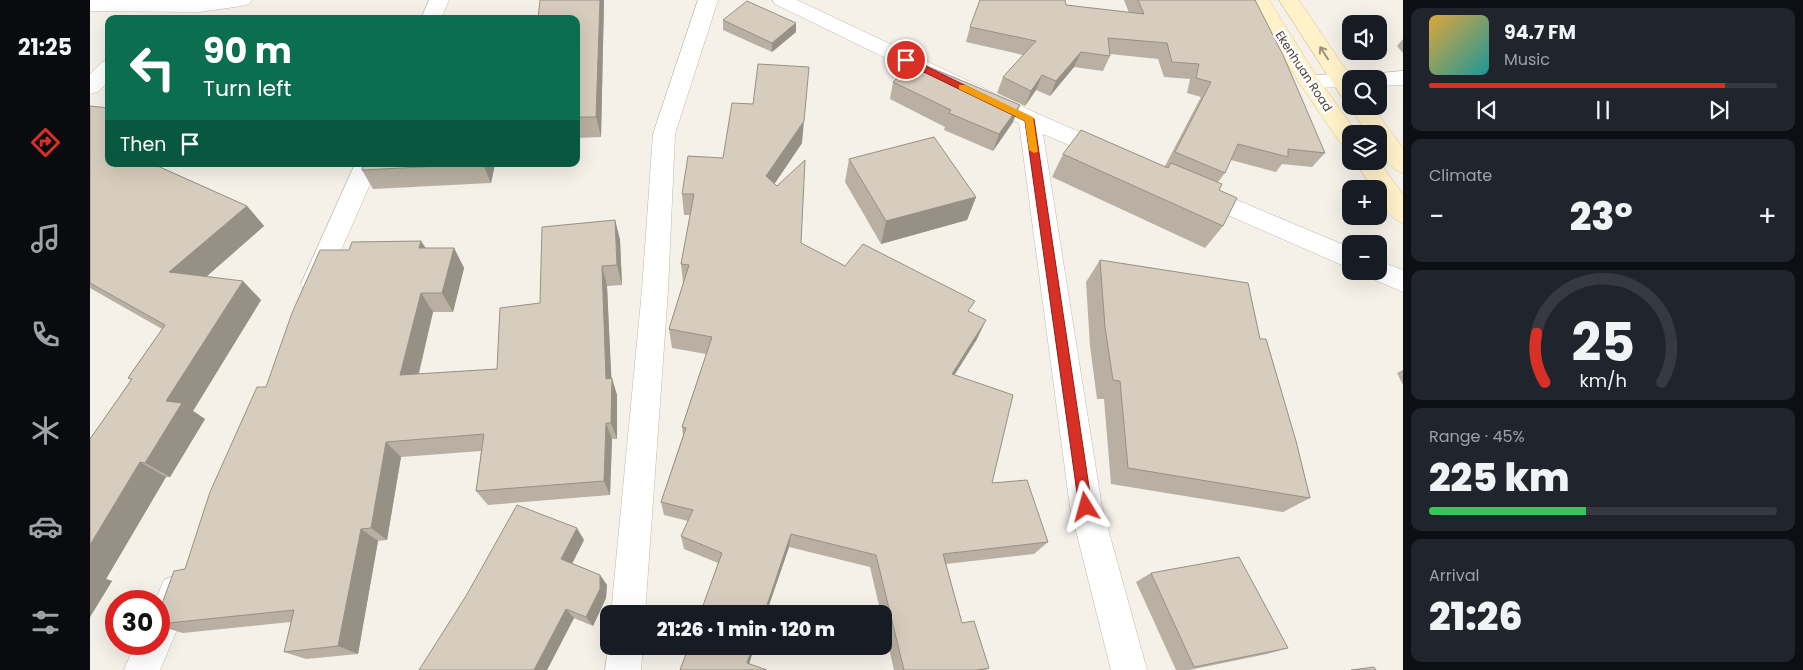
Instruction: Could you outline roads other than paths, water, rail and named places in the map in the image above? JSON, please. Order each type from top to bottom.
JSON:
[{"type":"main road","name":"Ekenhuan Road","points":[[1259,0],[1308,81],[1342,128]]},
{"type":"main road","name":"Ekenhuan Road","points":[[1289,0],[1342,76]]},
{"type":"main road","points":[[1367,115],[1403,165]]},
{"type":"main road","points":[[1372,170],[1403,214]]},
{"type":"street","points":[[90,5],[147,12],[242,0]]},
{"type":"street","points":[[433,15],[439,0]]},
{"type":"street","points":[[629,605],[655,290],[664,134],[708,0]]},
{"type":"street","points":[[782,0],[1030,119],[1128,162]]},
{"type":"street","points":[[90,87],[105,71]]},
{"type":"street","points":[[1387,79],[1403,78]]},
{"type":"street","points":[[1308,81],[1342,84]]},
{"type":"street","points":[[1030,119],[1086,507],[1129,670]]},
{"type":"street","points":[[302,310],[366,167]]},
{"type":"street","points":[[1182,186],[1342,255]]},
{"type":"street","points":[[1387,275],[1403,282]]},
{"type":"street","points":[[170,606],[186,569]]},
{"type":"street","points":[[142,670],[148,655]]},
{"type":"street","points":[[623,670],[624,655]]}]
